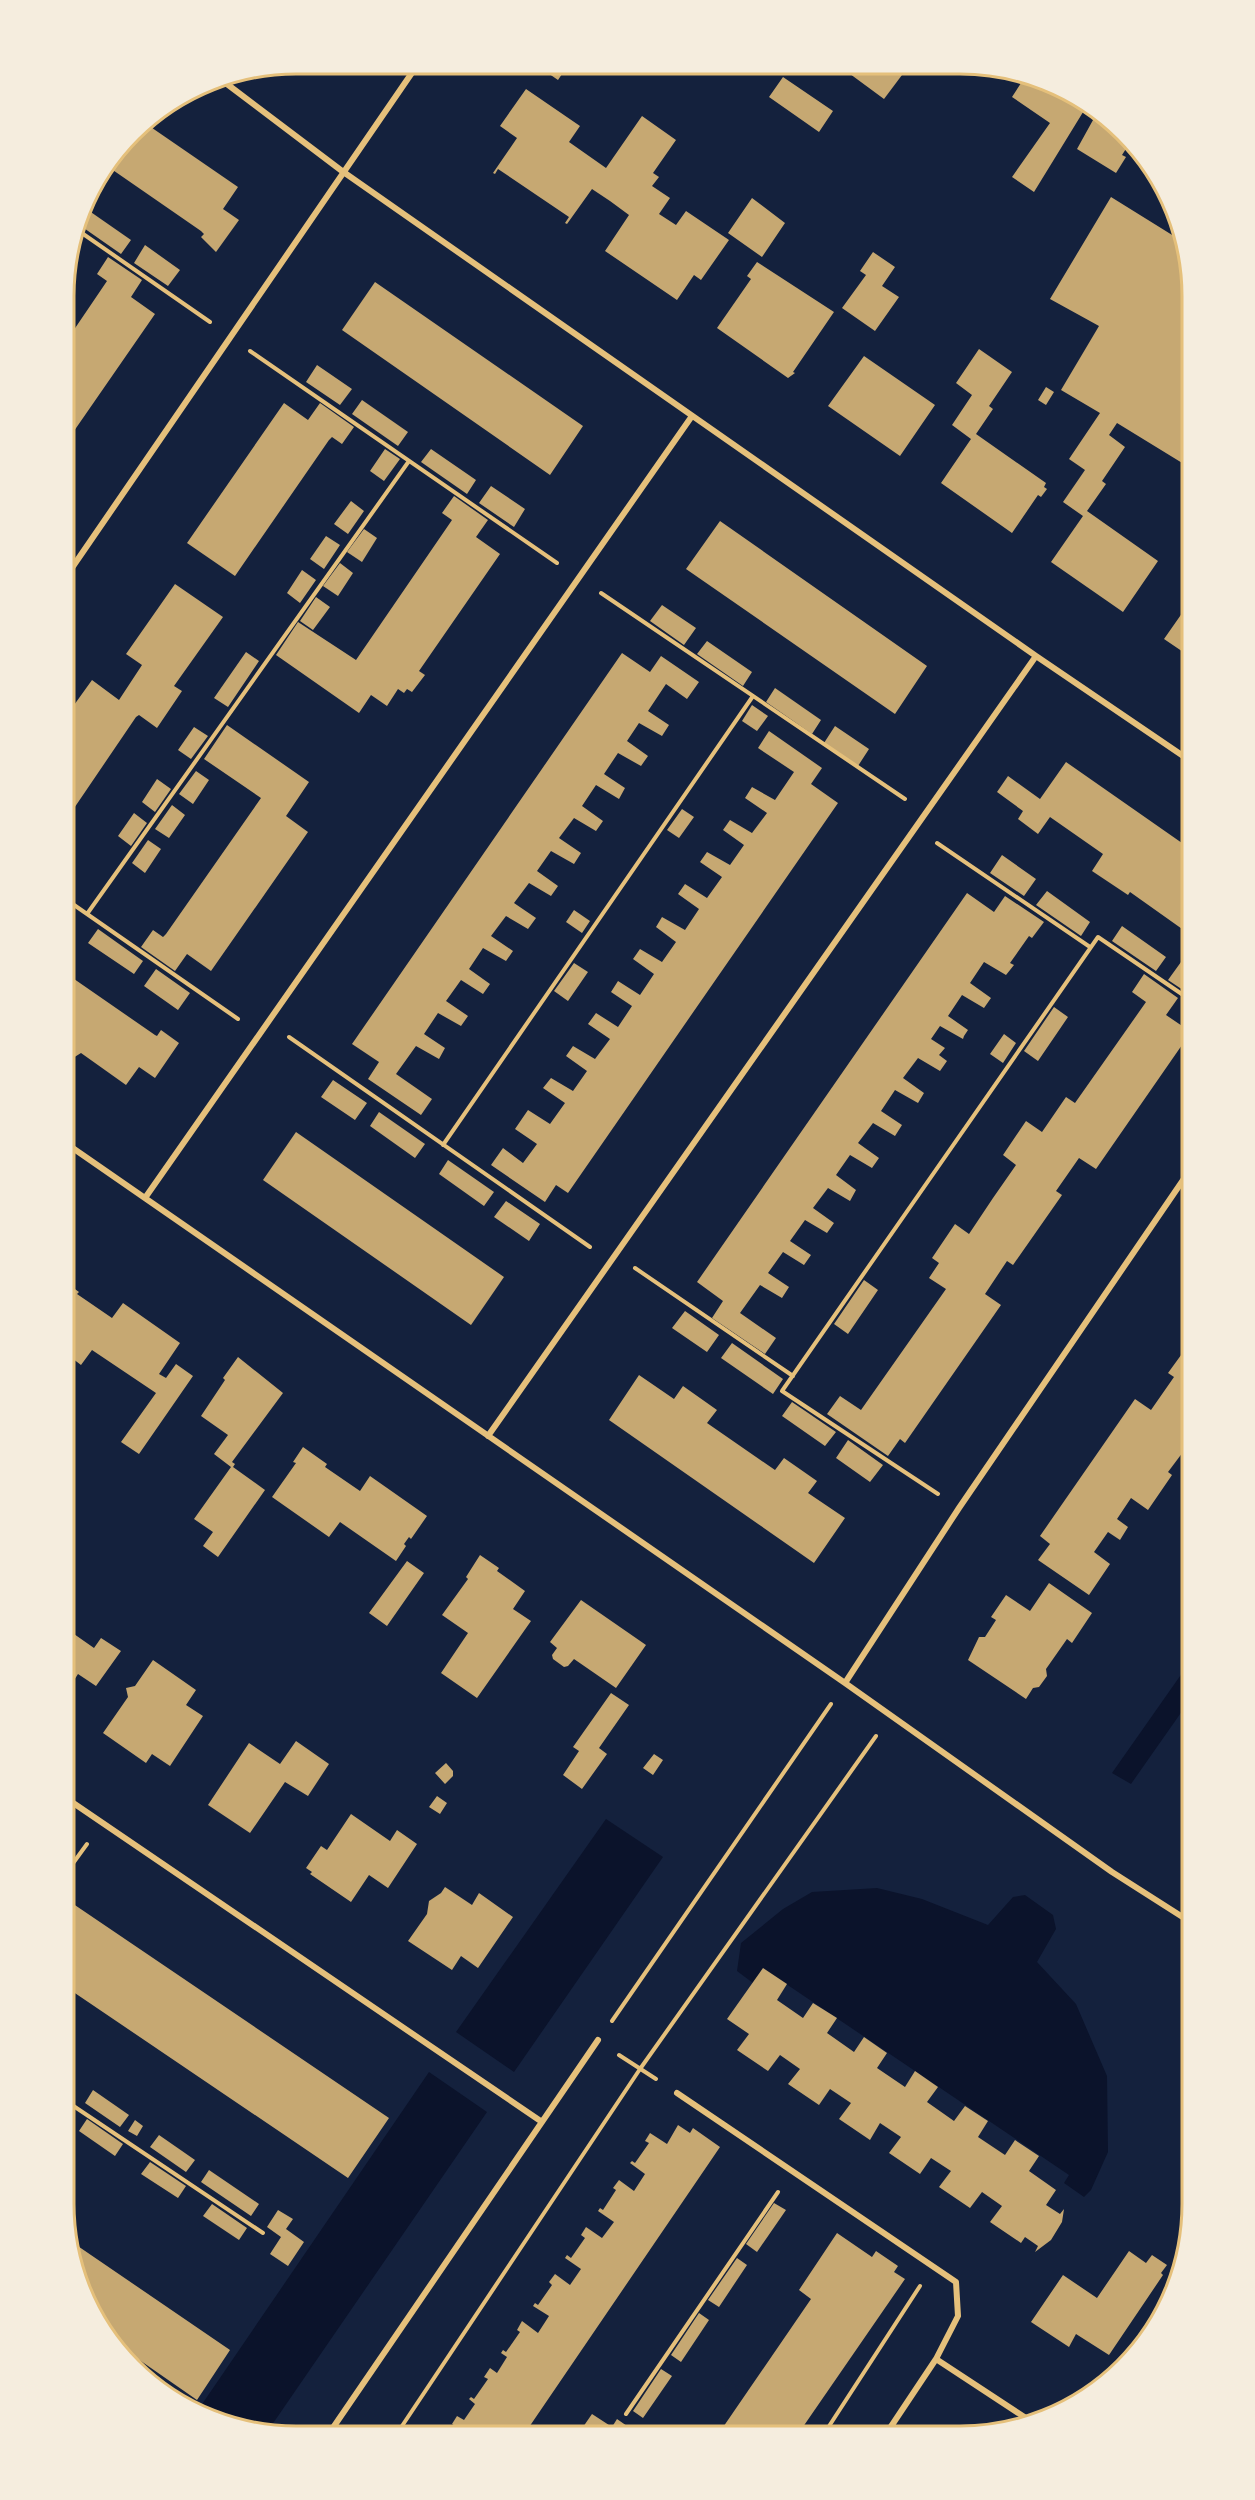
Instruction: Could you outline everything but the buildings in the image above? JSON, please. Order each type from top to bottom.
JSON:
[{"type":"street","points":[[74,565],[342,171],[411,74]]},
{"type":"street","points":[[227,84],[342,171],[1036,656],[1182,755]]},
{"type":"street","points":[[145,1198],[692,416]]},
{"type":"street","points":[[488,1436],[1036,656]]},
{"type":"street","points":[[74,1149],[845,1683],[1112,1872],[1182,1917]]},
{"type":"street","points":[[845,1683],[959,1508],[1182,1182]]},
{"type":"street","points":[[74,1803],[542,2122]]},
{"type":"street","points":[[334,2426],[598,2040]]},
{"type":"street","points":[[677,2093],[956,2282],[958,2316],[936,2359],[891,2426]]},
{"type":"street","points":[[936,2359],[1024,2417]]},
{"type":"path","points":[[82,233],[579,578],[926,813]]},
{"type":"path","points":[[87,914],[409,460]]},
{"type":"path","points":[[443,1145],[753,696]]},
{"type":"path","points":[[915,828],[1090,947]]},
{"type":"path","points":[[74,905],[260,1034]]},
{"type":"path","points":[[959,1508],[782,1391],[1098,937],[1182,994]]},
{"type":"path","points":[[268,1023],[610,1261]]},
{"type":"path","points":[[615,1255],[793,1376]]},
{"type":"path","points":[[677,2093],[598,2040],[845,1683]]},
{"type":"path","points":[[402,2426],[640,2069],[891,1716]]},
{"type":"path","points":[[74,1861],[102,1822]]},
{"type":"path","points":[[74,2106],[262,2234]]},
{"type":"path","points":[[626,2414],[793,2171]]},
{"type":"path","points":[[829,2426],[933,2266]]},
{"type":"water","points":[[1182,1673],[1182,1711],[1131,1784],[1112,1773]]},
{"type":"water","points":[[606,1819],[663,1857],[514,2072],[456,2032]]},
{"type":"water","points":[[877,1888],[922,1899],[988,1925],[1013,1897],[1025,1895],[1053,1915],[1056,1929],[1037,1962],[1076,2004],[1107,2076],[1108,2152],[1091,2190],[1084,2197],[1064,2183],[1069,2175],[764,1969],[753,1983],[737,1971],[741,1943],[783,1909],[812,1892]]},
{"type":"water","points":[[429,2072],[487,2112],[272,2425],[238,2419],[201,2406]]}]
